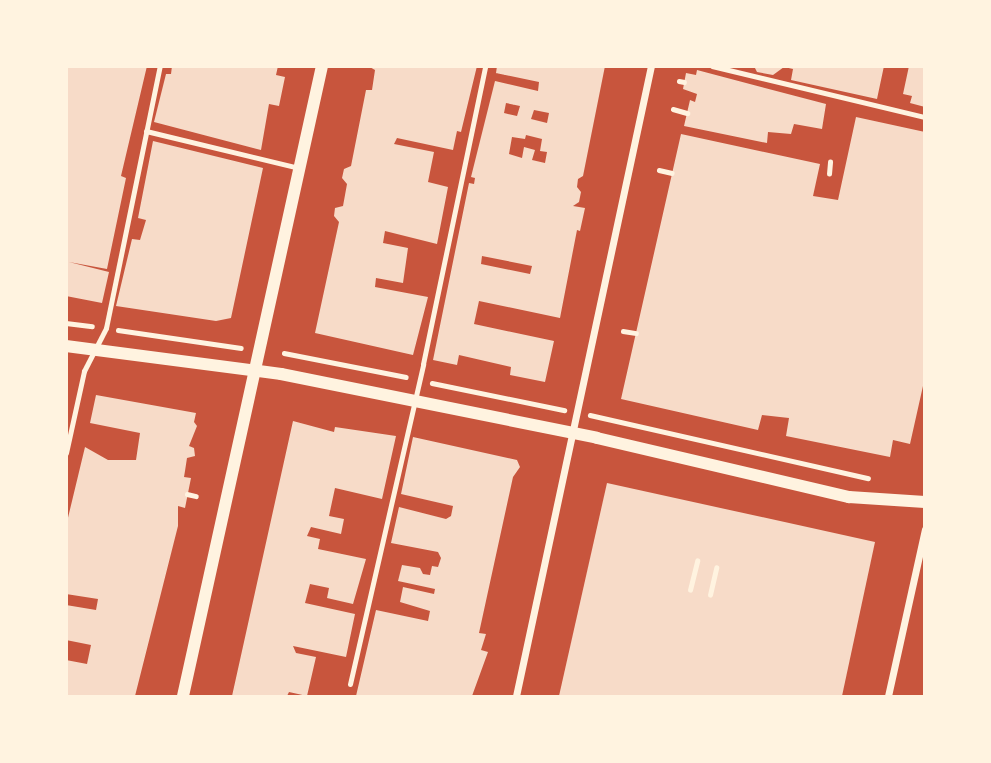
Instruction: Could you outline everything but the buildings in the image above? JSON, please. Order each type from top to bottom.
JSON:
[{"type":"street","points":[[183,696],[322,66]]},
{"type":"street","points":[[516,696],[651,66]]},
{"type":"street","points":[[66,346],[255,371],[573,433],[849,497],[925,502]]},
{"type":"street","points":[[888,696],[925,529]]},
{"type":"lane","points":[[66,453],[84,371],[106,328],[160,66]]},
{"type":"lane","points":[[350,684],[414,402],[485,66]]},
{"type":"lane","points":[[712,66],[925,117]]},
{"type":"lane","points":[[146,131],[300,168]]},
{"type":"path","points":[[673,108],[687,113]]},
{"type":"path","points":[[829,174],[830,162]]},
{"type":"path","points":[[659,170],[672,173]]},
{"type":"path","points":[[66,323],[86,325]]},
{"type":"path","points":[[126,331],[217,344]]},
{"type":"path","points":[[623,331],[636,333]]},
{"type":"path","points":[[300,355],[396,375]]},
{"type":"path","points":[[436,384],[537,404]]},
{"type":"path","points":[[612,419],[878,479]]},
{"type":"path","points":[[187,494],[196,496]]},
{"type":"path","points":[[690,590],[697,561]]},
{"type":"path","points":[[710,595],[716,568]]}]
